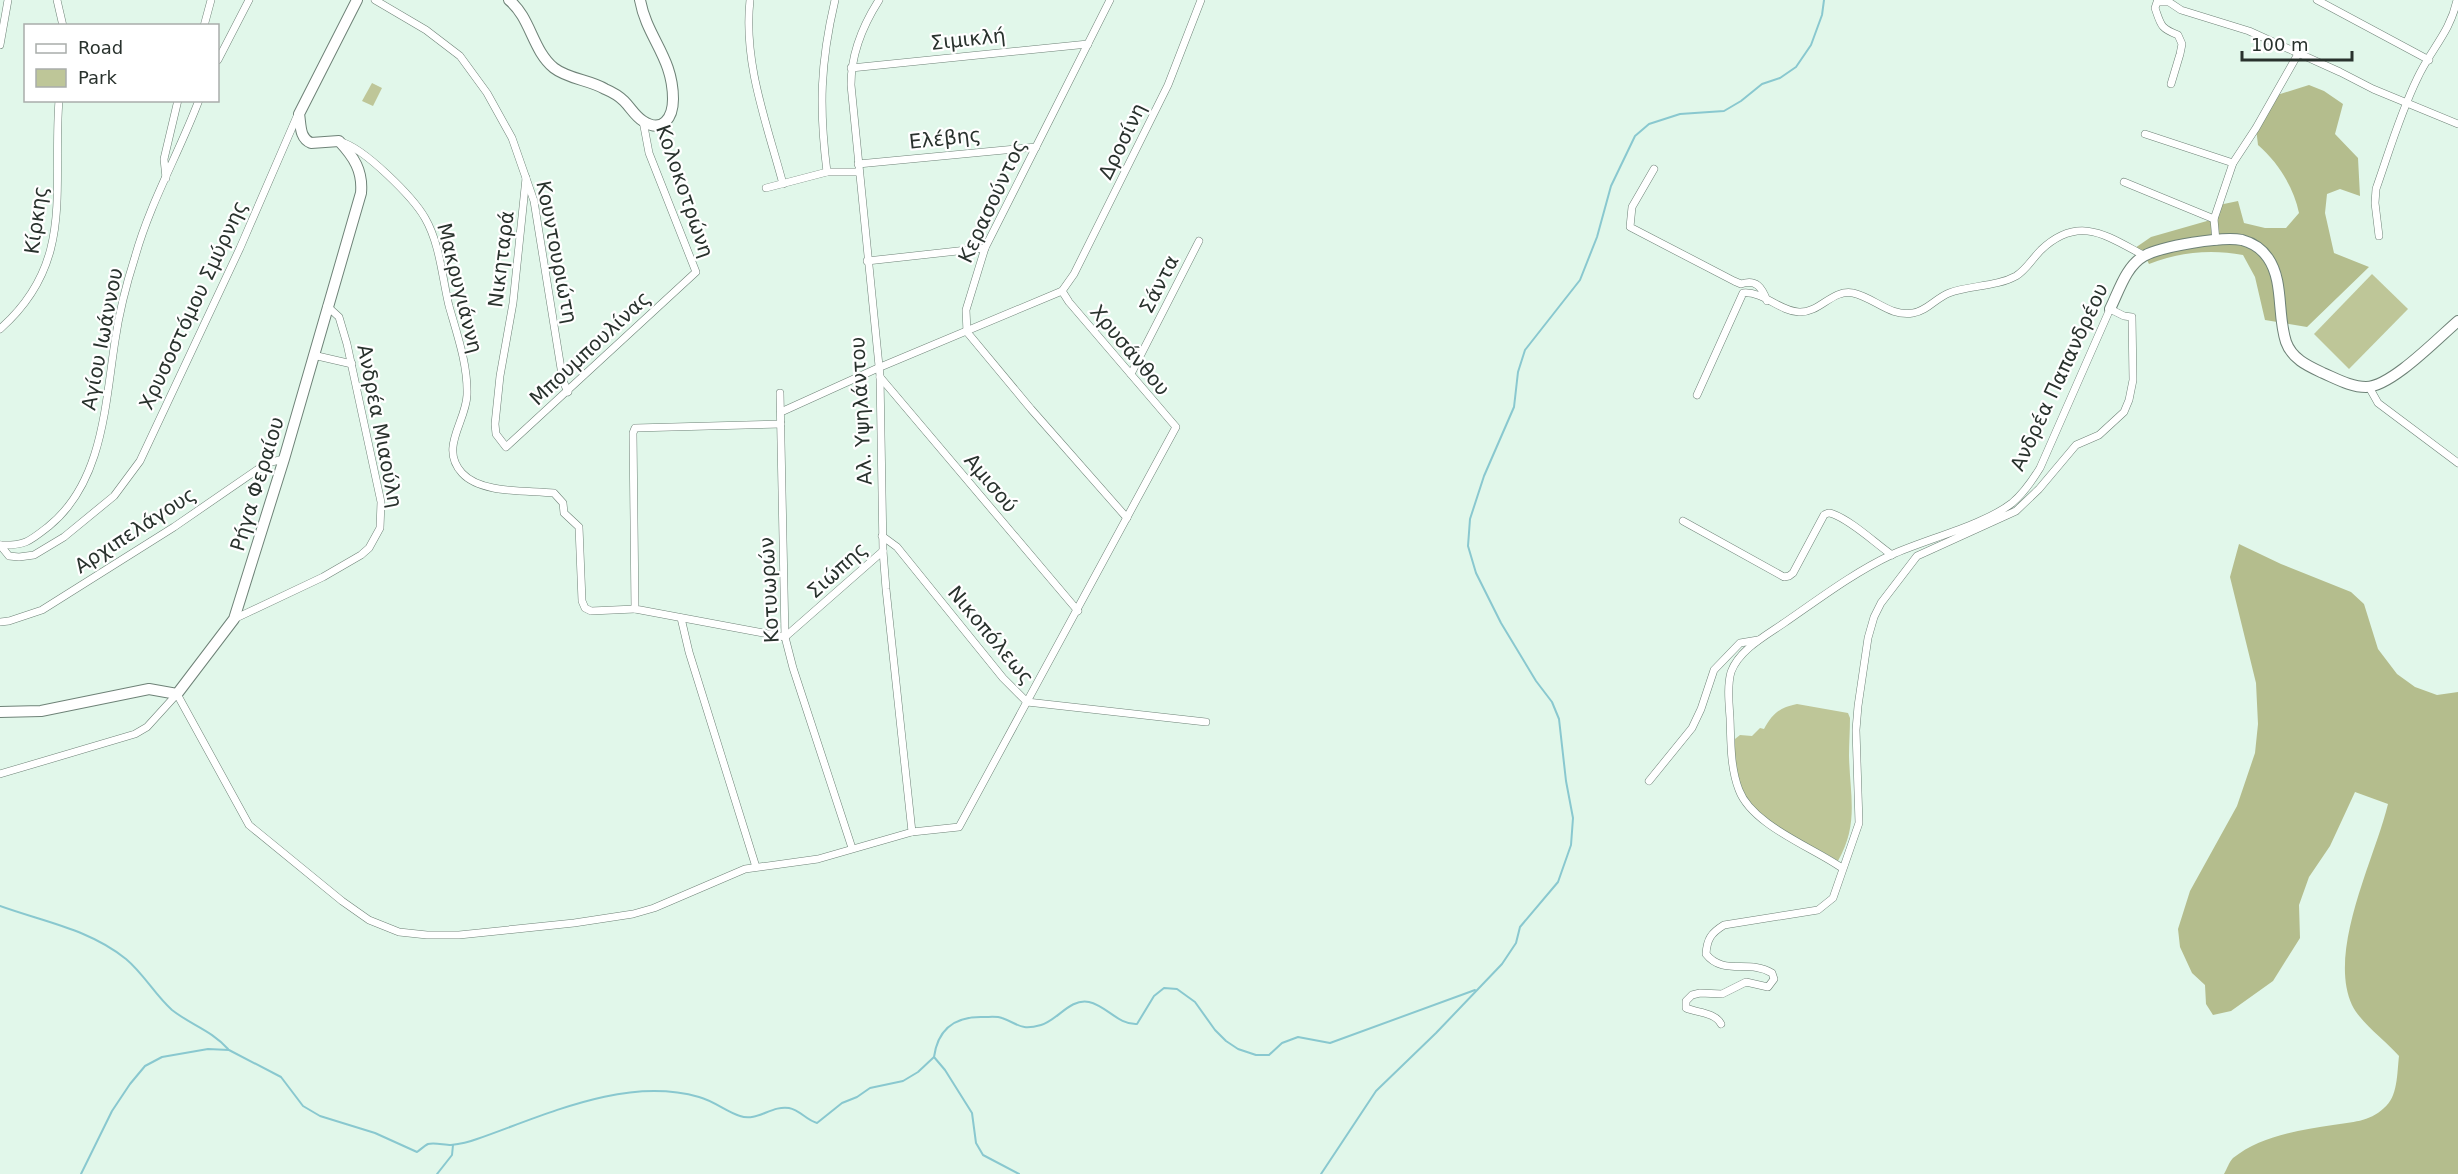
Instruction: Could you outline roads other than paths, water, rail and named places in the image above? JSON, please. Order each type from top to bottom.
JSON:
[{"type":"street","points":[[0,45],[8,0]]},
{"type":"street","points":[[57,0],[63,24]]},
{"type":"street","points":[[205,24],[211,0]]},
{"type":"street","points":[[219,58],[249,0]]},
{"type":"street","name":"Χρυσοστόμου Σμύρνης","points":[[0,545],[9,556],[19,557],[33,555],[56,542],[114,496],[140,461],[240,248],[298,114],[357,0]]},
{"type":"street","name":"Κουντουριώτη","points":[[375,0],[426,30],[460,56],[477,77],[512,138],[534,201],[563,381],[568,392]]},
{"type":"street","points":[[509,0],[520,10],[539,49],[554,68],[597,84],[618,96],[643,121],[653,125],[668,122],[671,116],[673,98],[670,69],[644,17],[640,0]]},
{"type":"street","points":[[750,0],[748,39],[751,63],[783,184]]},
{"type":"street","points":[[827,172],[821,125],[821,82],[835,0]]},
{"type":"street","name":"Αλ. Υψηλάντου","points":[[879,0],[856,50],[851,68],[858,168],[879,372],[883,551],[911,829]]},
{"type":"street","name":"Κερασούντος","points":[[968,332],[966,310],[985,248],[1110,0]]},
{"type":"street","name":"Δροσίνη","points":[[1062,291],[1074,274],[1168,85],[1201,0]]},
{"type":"street","points":[[2318,0],[2429,60]]},
{"type":"street","points":[[2379,236],[2374,196],[2406,103],[2418,75],[2445,35],[2454,15],[2457,0]]},
{"type":"street","points":[[2171,84],[2182,44],[2178,35],[2161,27],[2155,8],[2157,2],[2171,1],[2181,10],[2249,31],[2406,103],[2458,124]]},
{"type":"street","name":"Σιμικλή","points":[[851,68],[1088,44]]},
{"type":"street","points":[[2216,241],[2214,219],[2233,163],[2256,128],[2298,54]]},
{"type":"street","name":"Κίρκης","points":[[0,329],[19,312],[35,288],[50,254],[55,228],[58,180],[59,102]]},
{"type":"street","points":[[166,178],[164,159],[178,102]]},
{"type":"street","name":"Αγίου Ιωάννου","points":[[0,545],[25,544],[57,519],[75,496],[89,469],[102,426],[120,312],[145,224],[198,102]]},
{"type":"street","points":[[298,114],[302,134],[306,141],[310,143],[339,141]]},
{"type":"street","name":"Κολοκοτρώνη","points":[[643,121],[649,153],[696,272]]},
{"type":"street","points":[[2145,134],[2233,163]]},
{"type":"street","name":"Ρήγα Φεραίου","points":[[0,774],[135,734],[154,720],[177,694],[234,619],[284,459],[362,186],[362,176],[357,164],[339,141]]},
{"type":"street","name":"Μακρυγιάννη","points":[[339,141],[350,144],[360,151],[395,183],[426,218],[436,245],[461,351],[467,393],[464,411],[454,435],[453,450],[463,474],[477,484],[487,487],[554,493],[559,496],[564,513],[575,521],[581,536],[582,601],[585,608],[591,611],[635,609]]},
{"type":"street","name":"Ελέβης","points":[[766,188],[827,172],[1035,147]]},
{"type":"street","points":[[1654,169],[1632,207],[1630,227],[1734,281],[1742,284],[1748,281],[1756,283],[1763,290],[1767,301]]},
{"type":"street","name":"Νικηταρά","points":[[506,447],[496,434],[495,424],[513,303],[526,178]]},
{"type":"street","points":[[2124,183],[2214,219]]},
{"type":"street","points":[[1697,395],[1743,293],[1757,295],[1788,310],[1808,311],[1837,294],[1848,293],[1898,312],[1913,313],[1951,292],[2017,276],[2051,243],[2067,234],[2084,230],[2098,232],[2145,256]]},
{"type":"street","name":"Ανδρέα Παπανδρέου","points":[[1649,781],[1692,728],[1714,670],[1740,643],[1758,640],[1848,579],[1892,555],[1996,513],[2012,504],[2027,489],[2040,468],[2127,273],[2145,256],[2174,246],[2229,239],[2243,240],[2254,245],[2268,257],[2276,274],[2281,324],[2289,349],[2305,363],[2334,378],[2350,384],[2369,387]]},
{"type":"street","name":"Σάντα","points":[[1131,374],[1199,241]]},
{"type":"street","points":[[867,261],[985,248]]},
{"type":"street","name":"Μπουμπουλίνας","points":[[506,447],[696,272]]},
{"type":"street","points":[[781,412],[879,372],[1062,291]]},
{"type":"street","name":"Χρυσάνθου","points":[[1062,291],[1176,427],[1127,518]]},
{"type":"street","name":"Ανδρέα Μιαούλη","points":[[234,619],[323,577],[361,555],[369,548],[381,528],[381,502],[352,364],[339,318],[327,306]]},
{"type":"street","points":[[1721,1024],[1719,1019],[1711,1015],[1686,1008],[1686,1001],[1692,995],[1700,993],[1722,994],[1746,982],[1768,987],[1774,980],[1772,973],[1752,965],[1720,966],[1712,962],[1706,954],[1707,940],[1713,932],[1724,925],[1818,910],[1833,898],[1842,868],[1856,838],[1859,823],[1856,730],[1858,706],[1868,638],[1881,603],[1917,556],[2016,511],[2076,445],[2099,435],[2124,412],[2133,380],[2132,317],[2110,309]]},
{"type":"street","points":[[2458,321],[2391,378],[2369,387],[2378,404],[2458,463]]},
{"type":"street","points":[[0,712],[41,711],[149,689],[177,694],[249,825],[342,901],[369,920],[399,932],[459,935],[574,923],[633,914],[654,908],[729,874],[756,867],[806,862],[911,829],[959,827],[1127,518],[1031,409],[968,332]]},
{"type":"street","points":[[313,355],[352,364]]},
{"type":"street","name":"Αμισού","points":[[879,372],[1078,611]]},
{"type":"street","name":"Κοτυωρών","points":[[780,393],[785,637],[852,848]]},
{"type":"street","points":[[781,424],[635,428],[633,443],[635,609],[785,637]]},
{"type":"street","name":"Αρχιπελάγους","points":[[0,622],[42,610],[174,527],[267,464],[284,459]]},
{"type":"street","points":[[1683,521],[1784,577],[1793,573],[1824,515],[1828,513],[1851,525],[1892,555]]},
{"type":"street","name":"Νικοπόλεως","points":[[882,536],[897,547],[1003,678],[1027,702],[1206,722]]},
{"type":"street","name":"Σιώπης","points":[[785,637],[883,551]]},
{"type":"street","points":[[681,618],[689,652],[756,867]]},
{"type":"street","points":[[1758,640],[1741,656],[1731,672],[1732,750],[1735,778],[1740,792],[1759,817],[1842,868]]},
{"type":"waterway","points":[[1321,1174],[1376,1091],[1502,964],[1516,943],[1520,927],[1558,882],[1571,845],[1573,818],[1559,719],[1552,702],[1536,681],[1501,623],[1476,573],[1468,546],[1470,519],[1484,476],[1514,407],[1518,372],[1525,350],[1580,280],[1597,237],[1611,186],[1635,136],[1649,124],[1680,114],[1724,111],[1762,84],[1780,78],[1796,67],[1811,45],[1822,15],[1824,0]]},
{"type":"waterway","points":[[0,906],[66,927],[112,949],[132,965],[172,1010],[215,1037],[228,1049]]},
{"type":"waterway","points":[[1019,1174],[983,1155],[976,1143],[972,1113],[945,1070],[934,1057],[944,1031],[957,1022],[974,1017],[996,1017],[1020,1026],[1034,1027],[1047,1022],[1076,1003],[1089,1002],[1124,1022],[1137,1024],[1154,996],[1164,988],[1177,989],[1195,1002],[1226,1041],[1238,1049],[1256,1055],[1269,1055],[1282,1043],[1298,1037],[1330,1043],[1475,990]]},
{"type":"waterway","points":[[81,1174],[112,1111],[145,1066],[162,1057],[208,1049],[229,1050],[281,1077],[303,1106],[320,1116],[375,1133],[417,1152],[430,1143],[451,1145],[471,1141],[586,1101],[643,1091],[671,1092],[699,1097],[746,1117],[789,1108],[817,1123],[842,1103],[870,1088],[903,1081],[918,1072],[934,1057]]},
{"type":"waterway","points":[[437,1174],[452,1155],[453,1145]]}]
